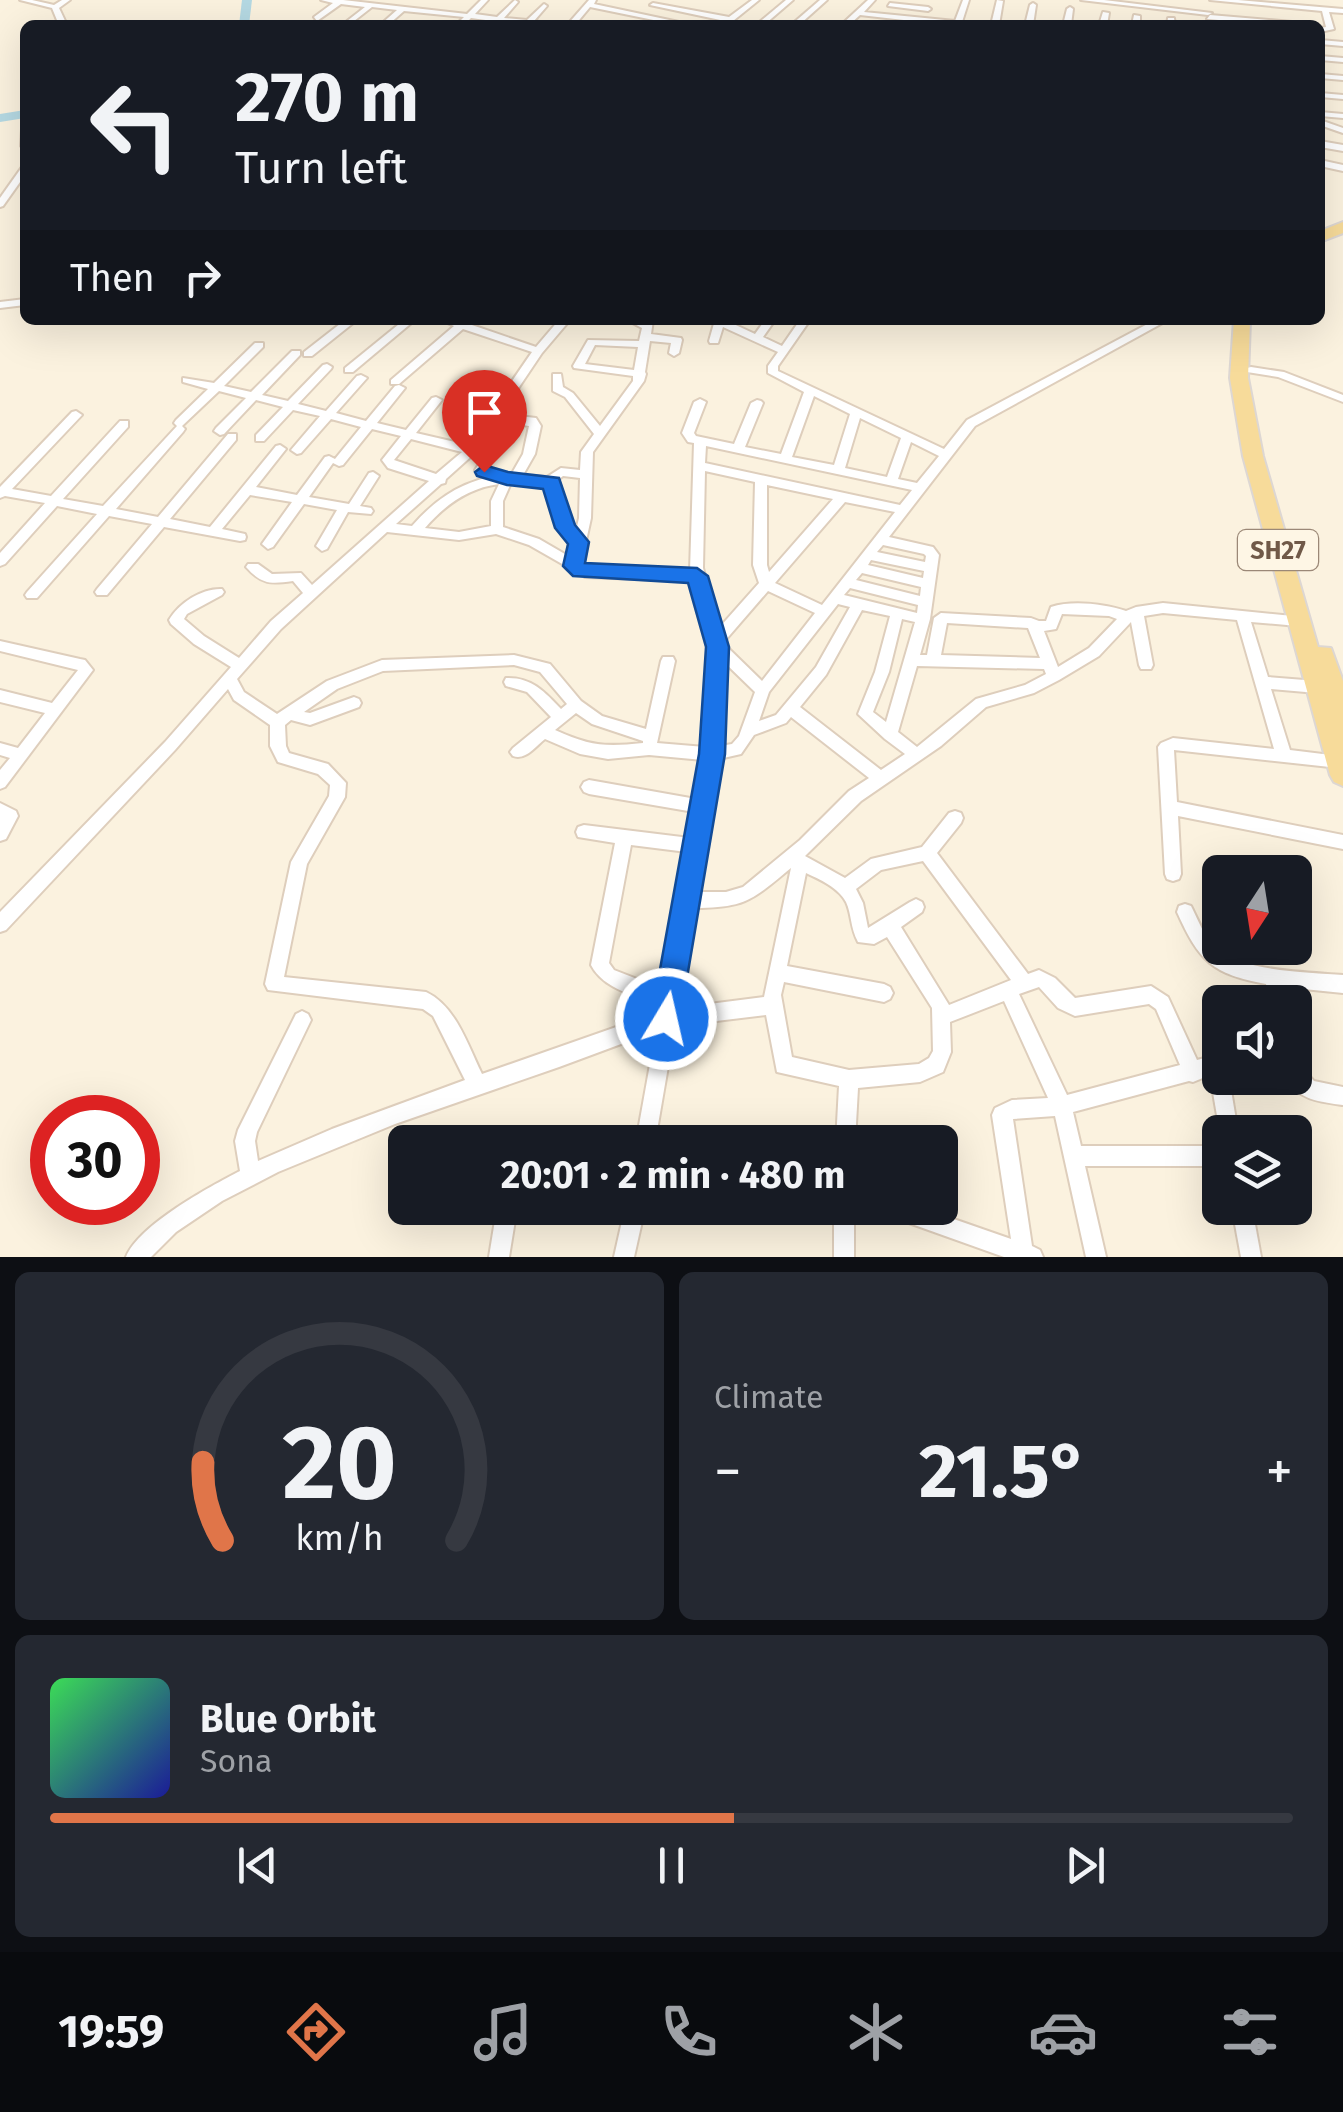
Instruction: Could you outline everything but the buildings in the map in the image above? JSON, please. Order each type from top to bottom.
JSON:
[{"type":"main road","name":"SH27","points":[[1242,325],[1242,404],[1298,621],[1332,686],[1341,769]]},
{"type":"main road","name":"SH27","points":[[1254,325],[1251,370],[1258,428],[1343,718]]},
{"type":"street","points":[[22,0],[55,7],[67,0]]},
{"type":"street","points":[[324,0],[487,20]]},
{"type":"street","points":[[390,20],[416,0]]},
{"type":"street","points":[[465,20],[485,0]]},
{"type":"street","points":[[599,6],[624,0]]},
{"type":"street","points":[[671,20],[695,0]]},
{"type":"street","points":[[730,20],[756,0]]},
{"type":"street","points":[[766,20],[790,0]]},
{"type":"street","points":[[800,20],[824,0]]},
{"type":"street","points":[[850,20],[872,0]]},
{"type":"street","points":[[1084,0],[1244,20]]},
{"type":"street","points":[[1200,0],[1211,18]]},
{"type":"street","points":[[1213,0],[1286,3],[1343,14]]},
{"type":"street","points":[[317,19],[343,1]]},
{"type":"street","points":[[498,20],[516,2]]},
{"type":"street","points":[[640,15],[657,2],[720,20]]},
{"type":"street","points":[[354,20],[376,4]]},
{"type":"street","points":[[1256,4],[1261,20]]},
{"type":"street","points":[[890,5],[930,5]]},
{"type":"street","points":[[1030,20],[1033,5]]},
{"type":"street","points":[[532,20],[544,6]]},
{"type":"street","points":[[599,6],[665,20]]},
{"type":"street","points":[[55,7],[61,20]]},
{"type":"street","points":[[1068,20],[1070,9]]},
{"type":"street","points":[[1104,20],[1105,12]]},
{"type":"street","points":[[858,13],[903,20]]},
{"type":"street","points":[[1325,30],[1330,29],[1326,13]]},
{"type":"street","points":[[691,20],[698,14]]},
{"type":"street","points":[[0,204],[20,176]]},
{"type":"street","points":[[102,592],[161,522],[252,396],[302,353],[344,325]]},
{"type":"street","points":[[349,370],[404,325]]},
{"type":"street","points":[[268,544],[300,499],[397,386],[463,325]]},
{"type":"street","points":[[470,325],[538,351]]},
{"type":"street","points":[[0,924],[170,746],[234,671],[312,594],[471,450],[538,351],[561,325]]},
{"type":"street","points":[[714,341],[719,325]]},
{"type":"street","points":[[728,325],[783,350]]},
{"type":"street","points":[[756,338],[766,325]]},
{"type":"street","points":[[801,325],[773,366],[773,373],[945,454]]},
{"type":"street","points":[[478,1085],[439,1010],[426,1001],[274,984],[299,862],[339,790],[331,773],[283,758],[278,746],[284,718],[321,691],[366,671],[432,661],[536,663],[550,672],[576,705],[606,724],[650,743],[712,754],[736,750],[748,731],[763,690],[971,423],[1152,325]]},
{"type":"street","points":[[640,374],[578,366],[592,342],[646,332],[677,340],[674,353]]},
{"type":"street","points":[[574,566],[585,518],[587,452],[632,392],[640,374],[646,332]]},
{"type":"street","points":[[32,595],[180,426],[260,345]]},
{"type":"street","points":[[260,438],[326,366]]},
{"type":"street","points":[[1251,370],[1280,374],[1343,399]]},
{"type":"street","points":[[558,376],[557,388],[571,397],[599,432]]},
{"type":"street","points":[[297,450],[361,378]]},
{"type":"street","points":[[187,380],[471,450]]},
{"type":"street","points":[[784,460],[810,392]]},
{"type":"street","points":[[436,400],[389,463],[441,480]]},
{"type":"street","points":[[700,402],[687,436],[700,442],[920,488]]},
{"type":"street","points":[[738,450],[757,403]]},
{"type":"street","points":[[838,471],[856,412]]},
{"type":"street","points":[[1,492],[76,415]]},
{"type":"street","points":[[491,423],[532,422],[536,426],[529,454],[498,501],[497,530]]},
{"type":"street","points":[[491,423],[502,438],[481,470],[552,482]]},
{"type":"street","points":[[0,561],[124,424]]},
{"type":"street","points":[[891,482],[907,436]]},
{"type":"street","points":[[649,1125],[712,754],[717,644],[697,576],[700,442]]},
{"type":"street","points":[[213,532],[280,449]]},
{"type":"street","points":[[698,466],[904,510]]},
{"type":"street","points":[[578,542],[565,528],[552,482],[557,473],[586,475]]},
{"type":"street","points":[[322,546],[373,476]]},
{"type":"street","points":[[415,531],[450,495],[511,478]]},
{"type":"street","points":[[761,479],[760,566],[766,584],[823,611]]},
{"type":"street","points":[[247,490],[367,511]]},
{"type":"street","points":[[1,492],[240,538]]},
{"type":"street","points":[[717,644],[842,497]]},
{"type":"street","points":[[388,528],[459,536],[497,530],[534,542],[590,573],[697,576]]},
{"type":"street","points":[[880,540],[928,550],[933,555],[923,619],[890,736]]},
{"type":"street","points":[[868,555],[931,568]]},
{"type":"street","points":[[252,567],[270,580],[296,576],[312,594]]},
{"type":"street","points":[[858,568],[929,584]]},
{"type":"street","points":[[846,582],[926,602]]},
{"type":"street","points":[[216,592],[182,610],[176,620],[234,671],[239,696],[284,718],[310,719],[354,703]]},
{"type":"street","points":[[834,598],[923,619]]},
{"type":"street","points":[[748,731],[776,722],[789,708],[821,671],[858,604]]},
{"type":"street","points":[[1036,627],[1051,625],[1056,610],[1062,609],[1132,614],[1163,608],[1298,621]]},
{"type":"street","points":[[897,614],[882,672],[865,710],[866,717],[917,755]]},
{"type":"street","points":[[1132,614],[1146,666]]},
{"type":"street","points":[[686,900],[737,898],[796,860],[855,796],[917,755],[981,703],[1029,689],[1050,670],[1094,652],[1132,614]]},
{"type":"street","points":[[1243,616],[1284,756]]},
{"type":"street","points":[[933,661],[943,617],[1031,623],[1036,627],[1050,670]]},
{"type":"street","points":[[717,644],[763,690]]},
{"type":"street","points":[[0,646],[84,667],[81,679],[0,782]]},
{"type":"street","points":[[650,743],[668,660]]},
{"type":"street","points":[[912,660],[1050,670]]},
{"type":"street","points":[[511,682],[536,691],[560,717]]},
{"type":"street","points":[[1262,682],[1332,686]]},
{"type":"street","points":[[0,696],[56,710]]},
{"type":"street","points":[[518,752],[576,705]]},
{"type":"street","points":[[789,708],[881,779]]},
{"type":"street","points":[[542,731],[593,752],[620,754],[650,743]]},
{"type":"street","points":[[1173,874],[1164,752],[1168,745],[1284,756],[1341,769]]},
{"type":"street","points":[[0,749],[22,755]]},
{"type":"street","points":[[589,787],[702,807]]},
{"type":"street","points":[[1168,807],[1343,842]]},
{"type":"street","points":[[0,810],[10,816],[0,834]]},
{"type":"street","points":[[845,888],[877,864],[926,852],[956,818]]},
{"type":"street","points":[[584,832],[694,846]]},
{"type":"street","points":[[624,836],[600,965],[608,976],[667,1009]]},
{"type":"street","points":[[926,852],[1016,987],[1062,1106],[1096,1257]]},
{"type":"street","points":[[796,860],[845,888],[854,900],[861,933],[869,937],[916,907]]},
{"type":"street","points":[[796,860],[772,1005],[784,1065],[849,1078],[920,1073],[936,1065],[942,1052],[943,1016],[938,996],[890,926]]},
{"type":"street","points":[[1185,912],[1205,948],[1219,962],[1273,976],[1343,984]]},
{"type":"street","points":[[776,972],[884,992]]},
{"type":"street","points":[[1273,976],[1275,985]]},
{"type":"street","points":[[943,1016],[1044,979],[1064,1004],[1074,1007],[1141,994],[1157,997],[1192,1073]]},
{"type":"street","points":[[136,1257],[152,1236],[178,1217],[250,1176],[373,1123],[667,1009],[772,1005]]},
{"type":"street","points":[[250,1176],[245,1141],[248,1130],[302,1020]]},
{"type":"street","points":[[1028,1255],[994,1117],[1012,1110],[1062,1106],[1202,1070]]},
{"type":"street","points":[[847,1125],[849,1078]]},
{"type":"street","points":[[1312,1089],[1343,1096]]},
{"type":"street","points":[[1074,1156],[1202,1156]]},
{"type":"street","points":[[500,1257],[505,1225]]},
{"type":"street","points":[[624,1257],[631,1225]]},
{"type":"street","points":[[844,1225],[844,1257]]},
{"type":"street","points":[[943,1225],[1028,1255]]},
{"type":"street","points":[[1245,1225],[1251,1257]]},
{"type":"waterway","points":[[245,20],[247,0]]},
{"type":"waterway","points":[[0,118],[20,115]]},
{"type":"route","points":[[484,472],[507,479],[552,482],[565,528],[578,542],[574,566],[581,570],[697,576],[717,647],[712,754],[666,1019]]}]
